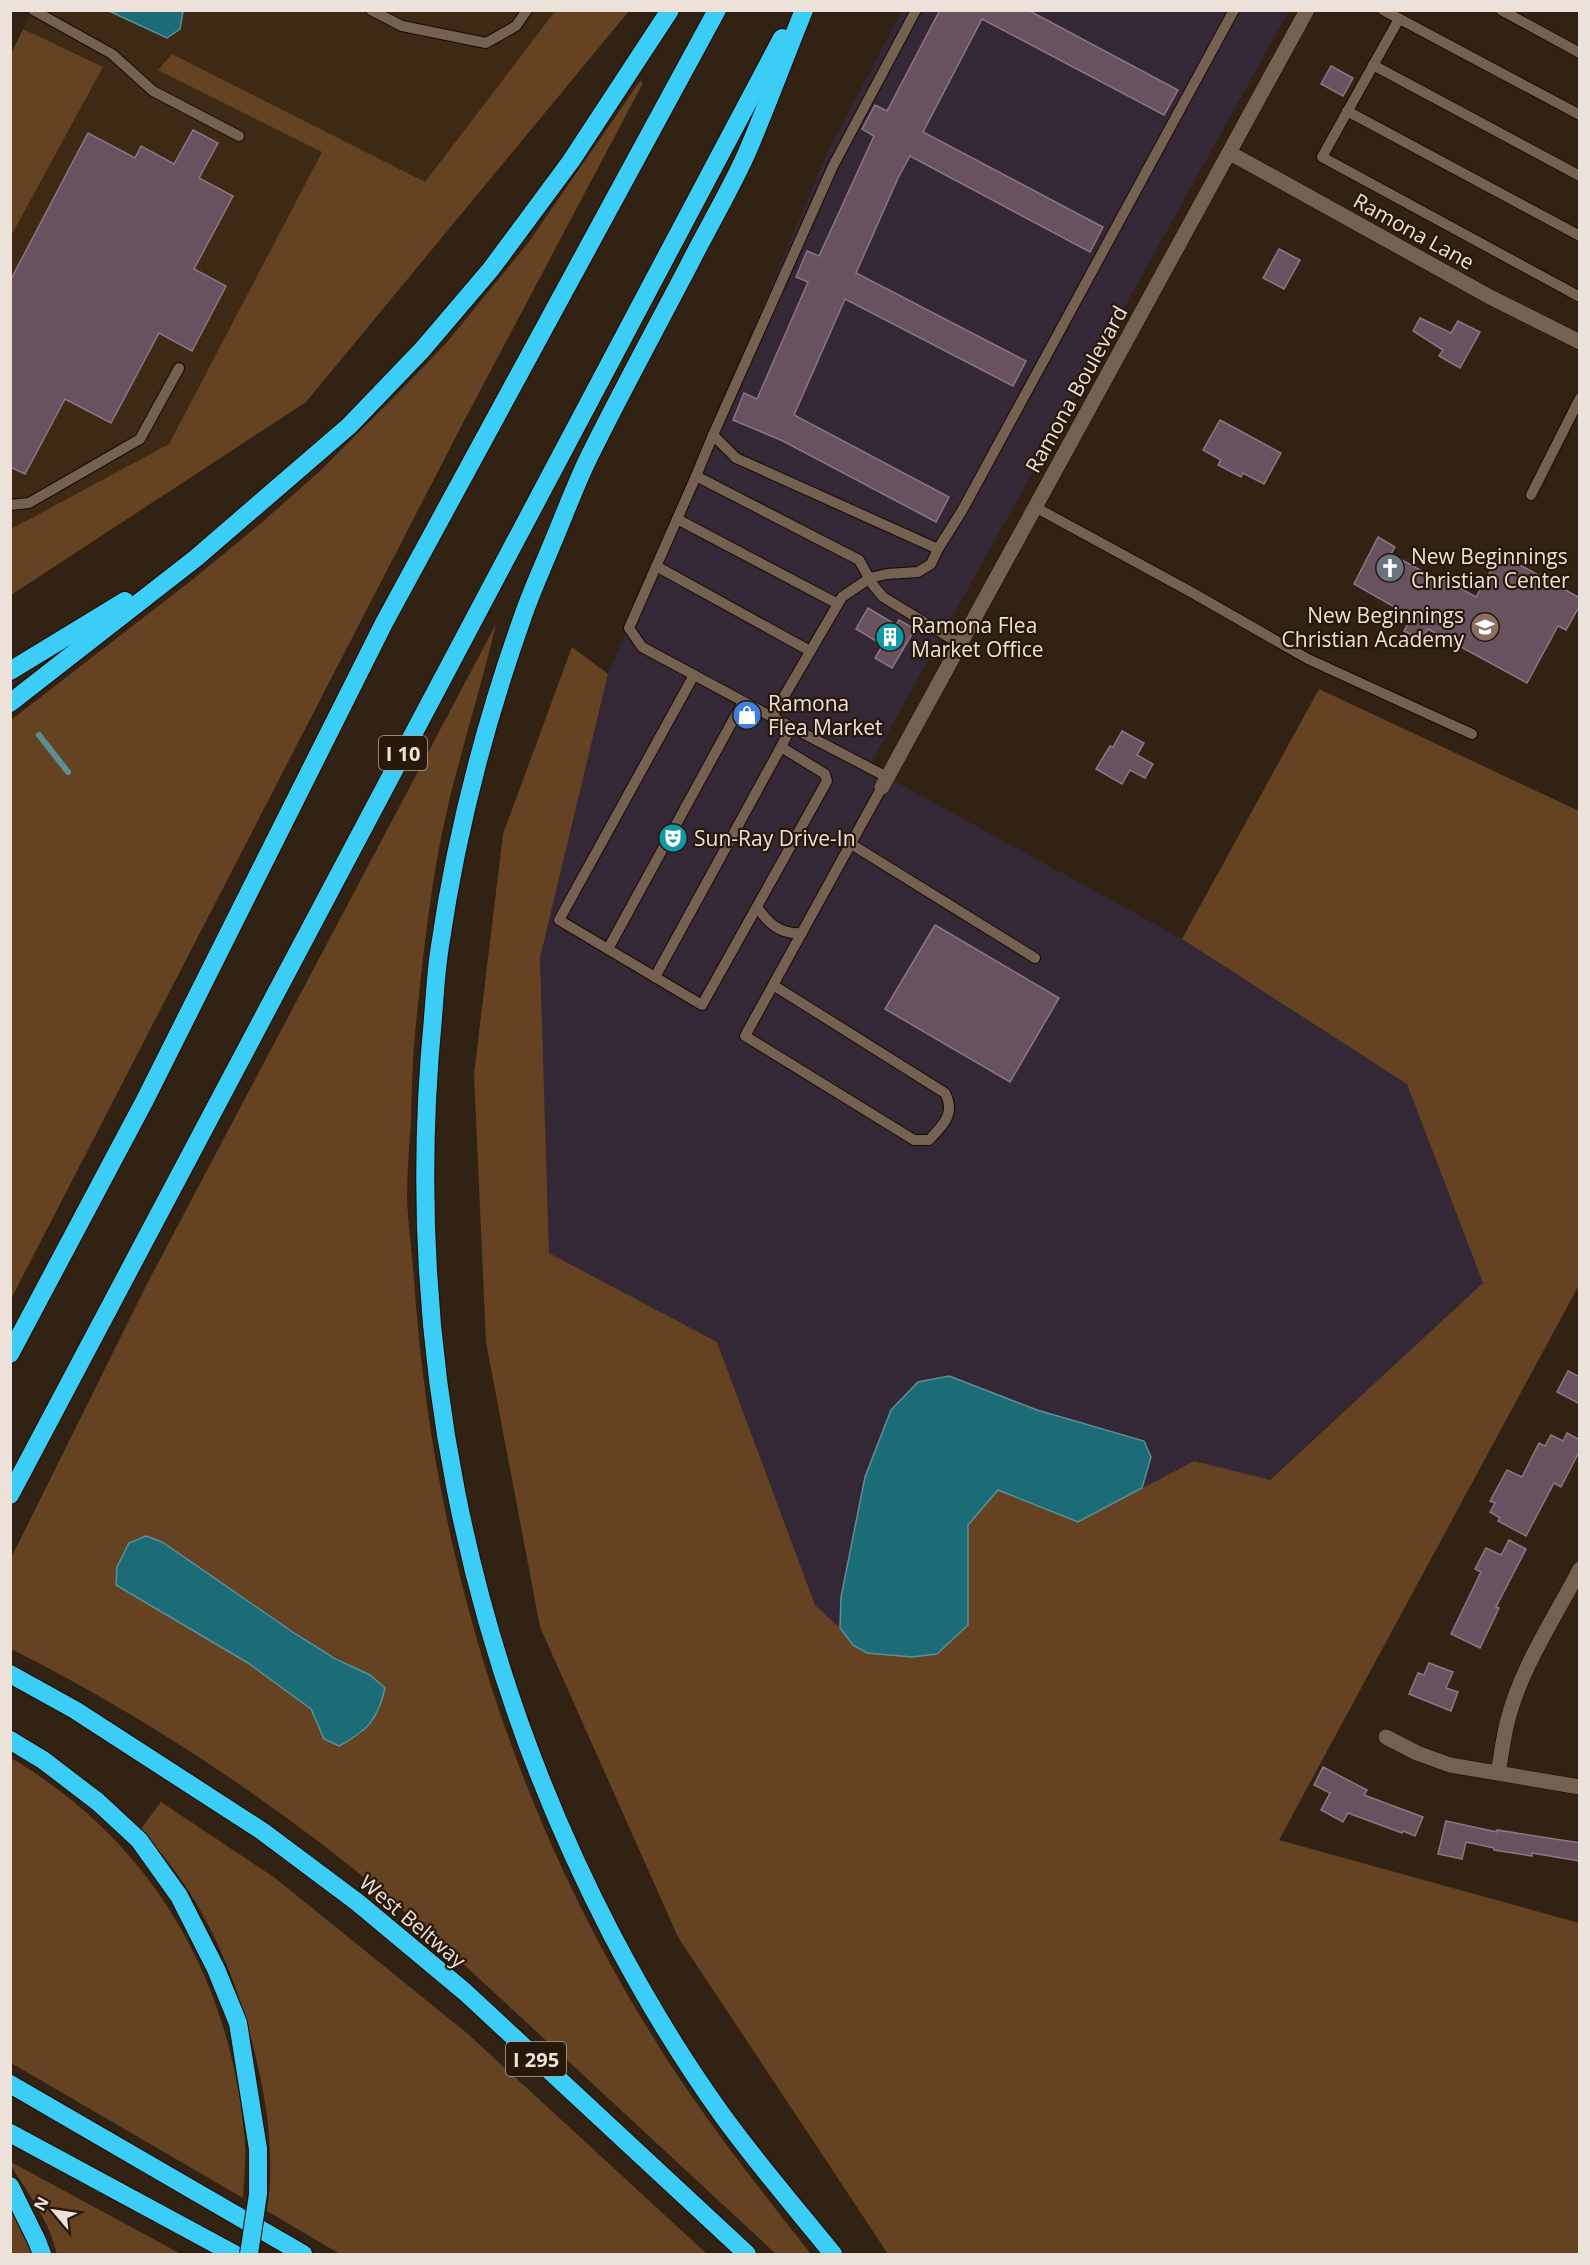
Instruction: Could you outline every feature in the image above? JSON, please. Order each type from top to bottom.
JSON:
[{"type":"highway","points":[[10,703],[196,558],[349,426],[422,350],[491,269],[571,161],[670,10]]},
{"type":"highway","points":[[10,1354],[145,1100],[384,623],[717,10]]},
{"type":"highway","name":"I 10","points":[[10,1495],[796,10]]},
{"type":"highway","points":[[804,10],[744,158],[586,463],[524,613],[465,812],[440,947],[429,1064],[424,1192],[432,1332],[440,1403],[458,1505],[474,1575],[503,1675],[539,1774],[612,1936],[663,2024],[720,2113],[833,2254]]},
{"type":"highway","points":[[10,671],[196,558]]},
{"type":"highway","name":"West Beltway","points":[[10,1674],[75,1710],[262,1831],[357,1902],[465,1992],[747,2254]]},
{"type":"highway","points":[[10,1740],[43,1760],[98,1802],[139,1840],[179,1896],[216,1969],[238,2023],[258,2149],[258,2194],[249,2254]]},
{"type":"highway","points":[[10,2084],[303,2254]]},
{"type":"highway","points":[[10,2133],[234,2254]]},
{"type":"highway","points":[[10,2186],[38,2241],[42,2254]]},
{"type":"street","name":"Ramona Boulevard","points":[[884,782],[1307,10]]},
{"type":"street","name":"Ramona Lane","points":[[1230,153],[1490,297],[1580,342]]},
{"type":"street","points":[[1498,1773],[1506,1724],[1515,1698],[1526,1672],[1580,1569]]},
{"type":"street","points":[[1386,1737],[1417,1754],[1450,1765],[1580,1787]]},
{"type":"lane","points":[[33,10],[112,54],[153,91],[239,136]]},
{"type":"lane","points":[[371,10],[402,26],[486,43],[516,26],[527,10]]},
{"type":"lane","points":[[773,986],[945,1093],[951,1104],[948,1116],[929,1140],[914,1140],[746,1036],[801,933],[884,782],[772,717],[642,647],[629,628],[712,435],[834,166],[916,10]]},
{"type":"lane","points":[[772,717],[842,597],[870,578],[918,572],[931,564],[1234,10]]},
{"type":"lane","points":[[1383,10],[1580,115]]},
{"type":"lane","points":[[1501,10],[1580,53]]},
{"type":"lane","points":[[1399,19],[1322,157],[1580,297]]},
{"type":"lane","points":[[1373,65],[1580,176]]},
{"type":"lane","points":[[1347,111],[1580,236]]},
{"type":"lane","points":[[10,505],[29,503],[140,439],[179,368]]},
{"type":"lane","points":[[1531,495],[1580,398]]},
{"type":"lane","points":[[712,435],[736,458],[938,549]]},
{"type":"lane","points":[[696,476],[859,560],[883,597],[960,644]]},
{"type":"lane","points":[[1035,507],[1308,659],[1472,734]]},
{"type":"lane","points":[[677,519],[838,604]]},
{"type":"lane","points":[[656,566],[810,651]]},
{"type":"lane","points":[[694,675],[560,920],[702,1005],[827,781],[825,774],[781,747]]},
{"type":"lane","points":[[608,949],[743,702]]},
{"type":"lane","points":[[655,977],[791,728]]},
{"type":"lane","points":[[851,844],[1035,958]]},
{"type":"lane","points":[[757,907],[766,921],[778,930],[790,934],[801,933]]},
{"type":"shaded area","points":[[556,10],[629,11],[306,402],[11,595],[11,529],[169,444],[322,152],[158,70],[172,54],[425,182]]},
{"type":"shaded area","points":[[31,11],[556,11],[425,182],[172,54],[158,70],[322,152],[169,444],[11,529],[11,236],[103,67],[23,29]]},
{"type":"shaded area","points":[[902,11],[1289,11],[869,767],[1182,939],[1407,1084],[1483,1283],[1269,1480],[1194,1461],[1142,1488],[1151,1457],[949,1376],[865,1477],[841,1597],[840,1628],[815,1605],[717,1342],[549,1253],[540,958],[608,674],[829,149]]},
{"type":"shaded area","points":[[23,29],[103,67],[11,236],[11,54]]},
{"type":"shaded area","points":[[640,81],[643,83],[464,421],[11,1299],[11,720],[192,580],[260,524],[320,471],[408,383],[448,341],[528,243]]},
{"type":"shaded area","points":[[496,624],[455,779],[437,858],[428,917],[413,1056],[407,1199],[423,1377],[438,1475],[459,1572],[485,1667],[517,1761],[555,1853],[599,1943],[666,2058],[726,2144],[811,2254],[776,2254],[449,1951],[372,1884],[319,1842],[170,1738],[11,1649],[10,1560],[148,1282]],"holes":[[[236,1592],[318,1647],[370,1675],[380,1709],[360,1734],[339,1746],[324,1739],[311,1709],[248,1663],[130,1594]]]},
{"type":"shaded area","points":[[572,647],[608,674],[540,958],[549,1253],[717,1342],[815,1605],[840,1628],[853,1645],[968,1625],[968,1525],[998,1490],[1078,1522],[1194,1461],[1270,1480],[1483,1283],[1407,1084],[1182,939],[1319,689],[1579,811],[1579,1285],[1279,1840],[1579,1923],[1579,2254],[888,2254],[678,1937],[540,1627],[486,1342],[474,1074],[503,834]]},
{"type":"shaded area","points":[[11,1758],[61,1792],[106,1831],[144,1874],[176,1921],[203,1972],[223,2026],[237,2083],[245,2143],[243,2198],[11,2063]]},
{"type":"shaded area","points":[[161,1802],[275,1878],[468,2034],[707,2254],[340,2254],[267,2211],[270,2173],[269,2134],[260,2077],[248,2026],[227,1965],[199,1908],[162,1855],[140,1830]]},
{"type":"shaded area","points":[[10,2162],[181,2254],[57,2254],[44,2219]]},
{"type":"shaded area","points":[[10,2208],[32,2254],[11,2254]]},
{"type":"water","points":[[109,11],[183,11],[180,29],[167,38]]},
{"type":"water","points":[[949,1376],[1037,1410],[1144,1441],[1151,1457],[1142,1488],[1078,1522],[998,1490],[968,1525],[968,1625],[937,1654],[912,1657],[867,1653],[853,1645],[840,1628],[841,1597],[865,1477],[891,1410],[918,1382]]},
{"type":"water","points":[[146,1536],[162,1542],[336,1659],[370,1675],[385,1688],[379,1708],[370,1723],[357,1735],[339,1746],[324,1739],[311,1709],[248,1663],[116,1585],[117,1567],[129,1543]]},
{"type":"building","points":[[940,10],[1028,10],[1178,90],[1164,115],[982,19],[923,132],[1103,227],[1090,252],[910,156],[856,273],[1026,361],[1013,386],[845,299],[794,415],[949,497],[936,522],[783,441],[733,420],[744,393],[757,399],[808,282],[796,277],[807,251],[819,256],[874,136],[862,129],[875,105],[887,111]]},
{"type":"building","points":[[1331,66],[1353,78],[1343,96],[1321,84]]},
{"type":"building","points":[[193,130],[218,143],[199,178],[233,196],[194,269],[226,286],[192,351],[159,333],[111,423],[65,399],[25,474],[10,467],[10,281],[88,133],[135,158],[141,146],[174,164]]},
{"type":"building","points":[[1279,249],[1300,260],[1284,289],[1263,278]]},
{"type":"building","points":[[1420,318],[1451,333],[1458,321],[1480,332],[1460,368],[1439,356],[1443,350],[1413,331]]},
{"type":"building","points":[[1220,420],[1281,453],[1264,484],[1243,473],[1241,477],[1218,465],[1221,460],[1203,450]]},
{"type":"building","points":[[1378,537],[1395,547],[1391,554],[1442,582],[1444,579],[1476,597],[1500,554],[1580,598],[1580,605],[1566,630],[1558,626],[1527,683],[1428,629],[1421,640],[1404,631],[1412,617],[1354,584]]},
{"type":"building","name":"Ramona Flea Market Office","points":[[868,608],[896,625],[899,620],[915,629],[892,668],[875,658],[883,645],[856,629]]},
{"type":"building","points":[[1122,731],[1144,743],[1137,755],[1153,764],[1145,778],[1130,770],[1122,784],[1096,769]]},
{"type":"building","points":[[935,925],[1059,998],[1010,1082],[885,1009]]},
{"type":"building","points":[[1568,1371],[1580,1377],[1580,1404],[1557,1392]]},
{"type":"building","points":[[1567,1433],[1580,1440],[1580,1450],[1561,1487],[1554,1483],[1526,1536],[1498,1521],[1500,1518],[1490,1512],[1495,1503],[1490,1501],[1507,1470],[1522,1477],[1539,1443],[1545,1446],[1551,1435],[1563,1441]]},
{"type":"building","points":[[1509,1540],[1526,1549],[1496,1607],[1499,1608],[1480,1648],[1451,1634],[1481,1572],[1475,1569],[1486,1548],[1501,1555]]},
{"type":"building","points":[[1429,1663],[1453,1672],[1446,1688],[1458,1692],[1451,1711],[1409,1694],[1418,1673],[1424,1675]]},
{"type":"building","points":[[1323,1767],[1367,1790],[1364,1795],[1423,1817],[1415,1836],[1348,1813],[1343,1822],[1321,1810],[1330,1793],[1314,1785]]},
{"type":"building","points":[[1446,1821],[1497,1832],[1497,1830],[1580,1843],[1580,1861],[1532,1853],[1532,1856],[1494,1850],[1494,1848],[1466,1842],[1462,1859],[1438,1854]]},
{"type":"waterway","points":[[39,735],[68,772]]},
{"type":"place","name":"New Beginnings Christian Center","points":[[1390,568]]},
{"type":"place","name":"New Beginnings Christian Academy","points":[[1485,627]]},
{"type":"place","name":"Ramona Flea Market Office","points":[[890,637]]},
{"type":"place","name":"Ramona Flea Market","points":[[747,715]]},
{"type":"place","name":"Sun-Ray Drive-In","points":[[673,838]]}]
